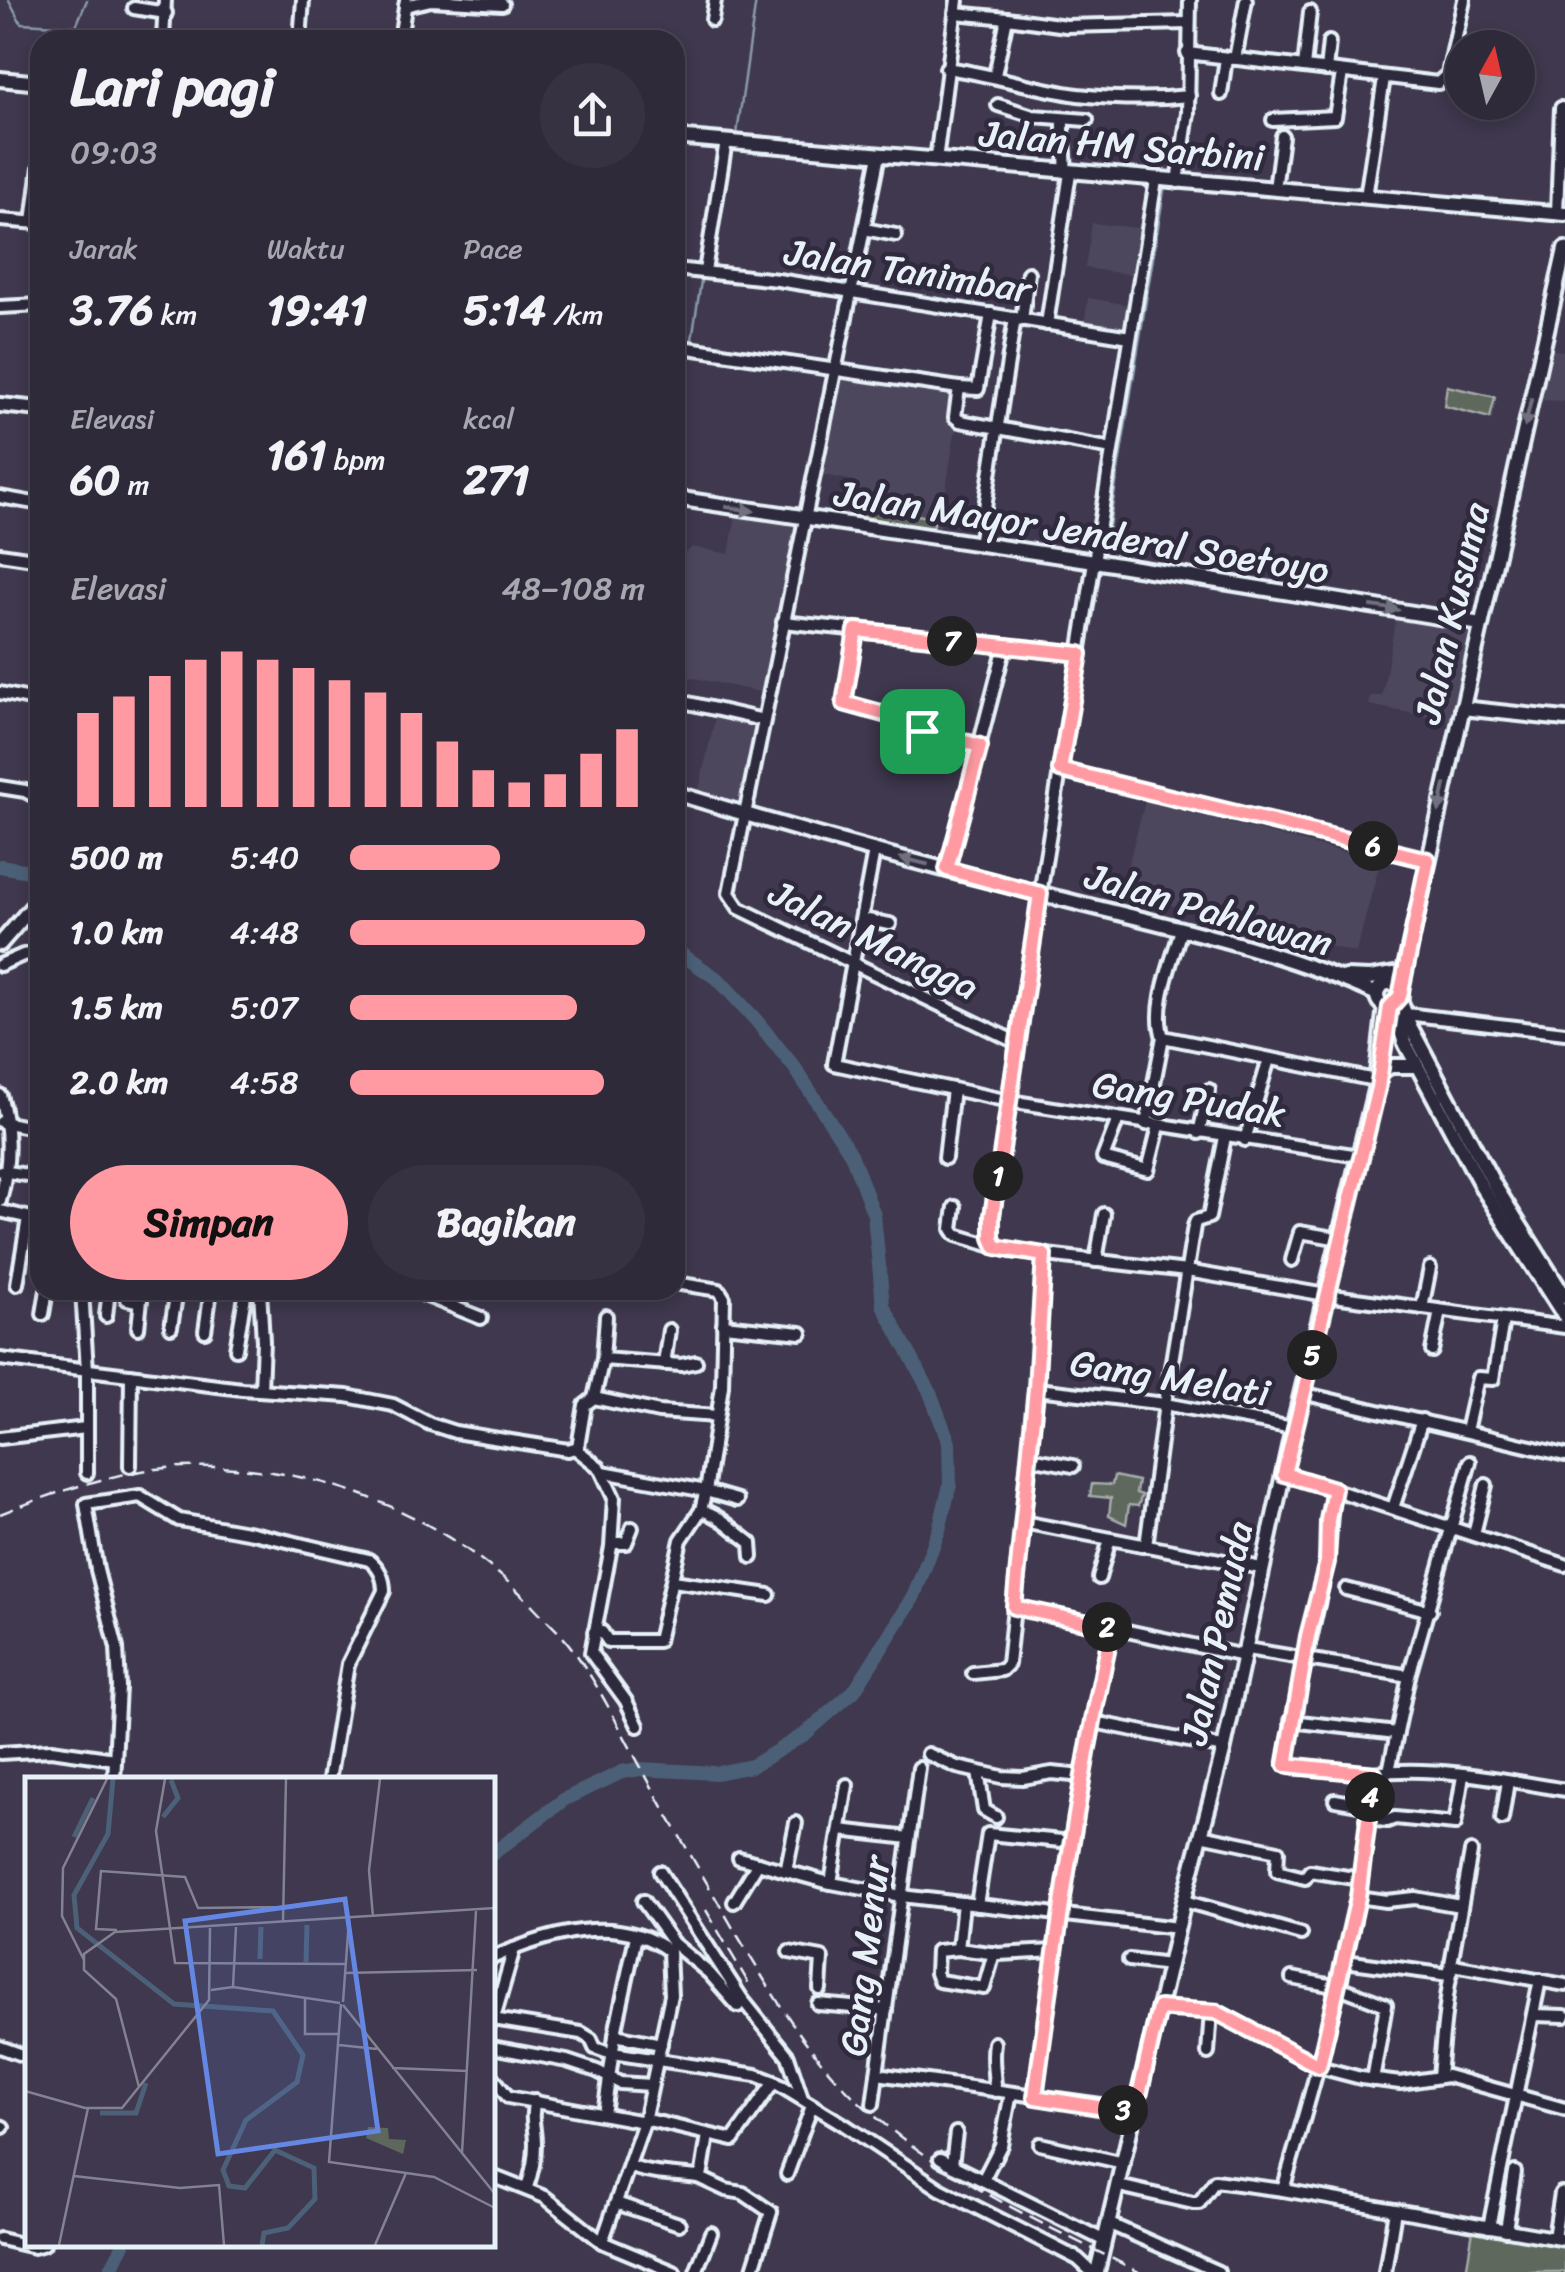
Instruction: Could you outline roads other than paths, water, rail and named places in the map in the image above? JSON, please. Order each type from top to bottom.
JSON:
[{"type":"main road","points":[[0,79],[30,81]]},
{"type":"main road","name":"Jalan HM Sarbini","points":[[685,137],[1561,214]]},
{"type":"main road","name":"Jalan Kusuma","points":[[1376,1081],[1391,1001],[1404,967],[1565,249]]},
{"type":"main road","points":[[0,405],[30,408]]},
{"type":"main road","name":"Jalan Mayor Jenderal Soetoyo","points":[[685,500],[1481,624]]},
{"type":"main road","points":[[1462,708],[1565,719]]},
{"type":"main road","name":"Jalan Pahlawan","points":[[685,796],[874,851],[1180,929],[1337,976],[1391,1001]]},
{"type":"main road","points":[[0,944],[30,910]]},
{"type":"main road","points":[[1337,976],[1380,978],[1396,974],[1404,967]]},
{"type":"main road","points":[[1391,1001],[1406,1014],[1495,1186],[1565,1297]]},
{"type":"main road","points":[[1391,1001],[1404,1043],[1484,1189],[1565,1317]]},
{"type":"main road","points":[[1376,1081],[1397,1065],[1418,1066]]},
{"type":"main road","name":"Jalan Pemuda","points":[[1094,2272],[1110,2224],[1184,1902],[1224,1748],[1376,1081]]},
{"type":"street","points":[[301,30],[303,0]]},
{"type":"street","points":[[402,30],[406,3],[431,0],[502,4]]},
{"type":"street","points":[[712,20],[715,0]]},
{"type":"street","points":[[936,158],[957,0]]},
{"type":"street","points":[[996,1247],[992,1216],[1130,338],[1188,96],[1190,0]]},
{"type":"street","points":[[1222,94],[1246,0]]},
{"type":"street","points":[[1187,53],[1432,84],[1444,80],[1464,0]]},
{"type":"street","points":[[134,8],[165,6]]},
{"type":"street","points":[[1304,67],[1310,12]]},
{"type":"street","points":[[955,13],[1066,26],[1188,23]]},
{"type":"street","points":[[995,75],[1007,18]]},
{"type":"street","points":[[1326,70],[1329,42]]},
{"type":"street","points":[[946,68],[1077,94],[1161,99],[1188,96]]},
{"type":"street","points":[[1272,120],[1335,117],[1342,73]]},
{"type":"street","points":[[1366,197],[1384,78]]},
{"type":"street","points":[[998,104],[1033,116],[1087,120]]},
{"type":"street","points":[[1561,108],[1561,214]]},
{"type":"street","points":[[1046,324],[1067,172],[1063,119]]},
{"type":"street","points":[[1275,189],[1282,136]]},
{"type":"street","points":[[702,271],[726,142]]},
{"type":"street","points":[[744,814],[880,156]]},
{"type":"street","points":[[0,220],[30,222]]},
{"type":"street","points":[[864,230],[896,235]]},
{"type":"street","name":"Jalan Tanimbar","points":[[685,270],[1130,338]]},
{"type":"street","points":[[978,545],[1028,274]]},
{"type":"street","points":[[0,307],[30,306]]},
{"type":"street","points":[[685,347],[978,389],[990,314]]},
{"type":"street","points":[[959,388],[956,419],[1112,449]]},
{"type":"street","points":[[0,497],[30,502]]},
{"type":"street","points":[[0,554],[30,558]]},
{"type":"street","points":[[783,622],[1080,654]]},
{"type":"street","points":[[856,630],[844,703],[902,719],[908,702],[922,703],[920,730],[980,746]]},
{"type":"street","points":[[947,869],[1005,646]]},
{"type":"street","points":[[0,693],[30,698]]},
{"type":"street","points":[[685,702],[763,720]]},
{"type":"street","points":[[1060,770],[1428,860]]},
{"type":"street","points":[[0,788],[30,793]]},
{"type":"street","name":"Jalan Mangga","points":[[744,814],[729,893],[739,908],[1018,1043]]},
{"type":"street","points":[[852,964],[874,851]]},
{"type":"street","points":[[862,920],[890,924]]},
{"type":"street","points":[[1146,1124],[1163,1037],[1163,998],[1180,929]]},
{"type":"street","points":[[0,965],[30,953]]},
{"type":"street","name":"Gang Pudak","points":[[852,964],[834,1064],[1009,1101],[1359,1156]]},
{"type":"street","points":[[1406,1014],[1565,1033]]},
{"type":"street","points":[[1163,1037],[1376,1081]]},
{"type":"street","points":[[1245,1140],[1269,1059]]},
{"type":"street","points":[[944,1158],[953,1089]]},
{"type":"street","points":[[1199,1133],[1209,1090]]},
{"type":"street","points":[[0,1095],[4,1122],[0,1201]]},
{"type":"street","points":[[1118,1119],[1103,1159],[1148,1170],[1159,1126]]},
{"type":"street","points":[[4,1122],[30,1127]]},
{"type":"street","points":[[1146,1546],[1194,1222],[1209,1217],[1225,1137]]},
{"type":"street","points":[[3,1171],[30,1175]]},
{"type":"street","points":[[954,1206],[952,1228],[956,1235],[1011,1251],[1188,1270],[1326,1295],[1565,1327]]},
{"type":"street","points":[[0,1211],[30,1218]]},
{"type":"street","points":[[1096,1262],[1104,1214]]},
{"type":"street","points":[[1292,1260],[1300,1232],[1340,1239]]},
{"type":"street","points":[[17,1284],[30,1234]]},
{"type":"street","points":[[973,1673],[1006,1667],[1030,1458],[1044,1255]]},
{"type":"street","points":[[1422,1308],[1430,1268]]},
{"type":"street","points":[[594,1632],[602,1632],[608,1641],[658,1641],[681,1540],[701,1510],[706,1491],[717,1416],[724,1298],[719,1290],[685,1285]]},
{"type":"street","points":[[44,1314],[46,1300]]},
{"type":"street","points":[[83,1300],[87,1473]]},
{"type":"street","points":[[106,1316],[108,1300]]},
{"type":"street","points":[[138,1328],[141,1300]]},
{"type":"street","points":[[171,1328],[176,1300]]},
{"type":"street","points":[[205,1330],[210,1300]]},
{"type":"street","points":[[236,1349],[244,1300]]},
{"type":"street","points":[[261,1300],[261,1390]]},
{"type":"street","points":[[437,1300],[481,1318]]},
{"type":"street","points":[[1432,1351],[1440,1311]]},
{"type":"street","points":[[576,1449],[585,1404],[594,1398],[603,1359],[606,1316]]},
{"type":"street","points":[[1466,1430],[1478,1378],[1493,1378],[1502,1320]]},
{"type":"street","points":[[723,1325],[801,1334]]},
{"type":"street","points":[[664,1364],[668,1330]]},
{"type":"street","points":[[0,1359],[362,1399],[393,1405],[455,1432],[576,1449],[603,1472],[614,1498],[612,1543],[591,1646],[594,1660],[626,1701],[638,1726]]},
{"type":"street","points":[[603,1359],[664,1364],[696,1362]]},
{"type":"street","points":[[130,1466],[131,1375]]},
{"type":"street","name":"Gang Melati","points":[[1036,1388],[1165,1404],[1294,1428]]},
{"type":"street","points":[[1302,1393],[1565,1455]]},
{"type":"street","points":[[594,1398],[660,1412],[717,1416]]},
{"type":"street","points":[[1393,1508],[1422,1420]]},
{"type":"street","points":[[0,1438],[26,1438],[86,1428]]},
{"type":"street","points":[[1030,1458],[1074,1466]]},
{"type":"street","points":[[1389,1771],[1410,1676],[1470,1462]]},
{"type":"street","points":[[603,1472],[737,1500]]},
{"type":"street","points":[[1284,1474],[1565,1566]]},
{"type":"street","points":[[1474,1534],[1486,1485]]},
{"type":"street","points":[[1334,1489],[1328,1520],[1327,1562],[1304,1660],[1286,1765],[1374,1774],[1389,1771],[1463,1776],[1565,1790]]},
{"type":"street","points":[[114,1777],[117,1648],[97,1570],[86,1504],[134,1495],[180,1520],[253,1533],[374,1564],[383,1578],[384,1591],[348,1664],[329,1777]]},
{"type":"street","points":[[701,1510],[718,1515],[725,1525],[751,1543],[752,1557]]},
{"type":"street","points":[[1023,1522],[1262,1568]]},
{"type":"street","points":[[612,1543],[626,1543],[632,1528]]},
{"type":"street","points":[[1100,1578],[1110,1539]]},
{"type":"street","points":[[673,1582],[769,1595]]},
{"type":"street","points":[[1346,1589],[1430,1611]]},
{"type":"street","points":[[1014,1607],[1246,1652],[1410,1676]]},
{"type":"street","points":[[1035,2097],[1060,1914],[1112,1628]]},
{"type":"street","points":[[1292,1721],[1397,1733]]},
{"type":"street","points":[[1094,1722],[1224,1748]]},
{"type":"street","points":[[0,1753],[51,1750],[115,1759]]},
{"type":"street","points":[[928,1754],[978,1772],[1018,1779],[1052,1773],[1083,1776]]},
{"type":"street","name":"Gang Menur","points":[[919,1768],[877,2074],[1135,2113]]},
{"type":"street","points":[[978,1772],[984,1810],[996,1817]]},
{"type":"street","points":[[1283,2190],[1345,1961],[1358,1897],[1374,1774]]},
{"type":"street","points":[[1366,1819],[1454,1824],[1463,1776]]},
{"type":"street","points":[[1502,1819],[1508,1781]]},
{"type":"street","points":[[831,1883],[847,1785]]},
{"type":"street","points":[[1334,1800],[1369,1806]]},
{"type":"street","points":[[786,1871],[796,1823]]},
{"type":"street","points":[[840,1830],[910,1838]]},
{"type":"street","points":[[977,1905],[988,1834],[1072,1842]]},
{"type":"street","points":[[1201,1835],[1278,1851],[1277,1871],[1305,1878],[1310,1871],[1360,1879]]},
{"type":"street","points":[[1439,2076],[1449,1975],[1471,1852]]},
{"type":"street","points":[[739,1858],[831,1883],[902,1896],[1178,1928]]},
{"type":"street","points":[[734,1902],[758,1863]]},
{"type":"street","points":[[660,1872],[735,1998]]},
{"type":"street","points":[[1358,1897],[1383,1901],[1414,1898],[1460,1906]]},
{"type":"street","points":[[602,2242],[644,2120],[672,1992],[671,1946],[643,1901]]},
{"type":"street","points":[[1184,1902],[1301,1934]]},
{"type":"street","points":[[958,1949],[963,1903]]},
{"type":"street","points":[[495,1957],[543,1938],[594,1928],[671,1946],[700,1964],[788,2056],[808,2102],[786,2174]]},
{"type":"street","points":[[604,2114],[615,2035],[636,1936]]},
{"type":"street","points":[[495,2013],[514,1950]]},
{"type":"street","points":[[994,1953],[984,1988],[941,1982],[936,1976],[937,1951],[1055,1952]]},
{"type":"street","points":[[789,1952],[822,1958],[820,1989]]},
{"type":"street","points":[[1130,1960],[1169,1965]]},
{"type":"street","points":[[1345,1961],[1449,1975]]},
{"type":"street","points":[[1449,1975],[1459,1966],[1565,1985]]},
{"type":"street","points":[[1292,1978],[1339,1987],[1386,2004],[1372,2080]]},
{"type":"street","points":[[1489,2226],[1540,1980]]},
{"type":"street","points":[[818,2004],[886,2010]]},
{"type":"street","points":[[1159,2008],[1211,2011],[1232,2017],[1319,2066],[1372,2080],[1416,2082],[1439,2076],[1565,2108]]},
{"type":"street","points":[[1208,2052],[1211,2011]]},
{"type":"street","points":[[1534,2015],[1565,2016]]},
{"type":"street","points":[[495,2020],[581,2033],[598,2050],[614,2054],[756,2074],[808,2102],[940,2190],[1078,2260],[1094,2272]]},
{"type":"street","points":[[615,2035],[661,2044]]},
{"type":"street","points":[[994,2043],[991,2062],[996,2070],[995,2091]]},
{"type":"street","points":[[0,2047],[25,2057]]},
{"type":"street","points":[[495,2048],[567,2061],[620,2082],[651,2085]]},
{"type":"street","points":[[873,2104],[877,2074]]},
{"type":"street","points":[[495,2080],[504,2094],[733,2140],[774,2082]]},
{"type":"street","points":[[983,2180],[1001,2145],[1010,2093]]},
{"type":"street","points":[[527,2187],[534,2164],[535,2140],[530,2118],[535,2101]]},
{"type":"street","points":[[952,2164],[956,2133]]},
{"type":"street","points":[[698,2177],[708,2135]]},
{"type":"street","points":[[1040,2144],[1124,2163]]},
{"type":"street","points":[[940,2159],[1105,2241]]},
{"type":"street","points":[[628,2166],[655,2174],[698,2177],[726,2190],[743,2192],[771,2212],[752,2272]]},
{"type":"street","points":[[1506,2230],[1515,2172]]},
{"type":"street","points":[[495,2177],[527,2187],[567,2212],[602,2242],[674,2272]]},
{"type":"street","points":[[1119,2186],[1193,2203],[1215,2181],[1559,2239],[1561,2194]]},
{"type":"street","points":[[616,2204],[679,2224]]},
{"type":"street","points":[[1386,2272],[1396,2210]]},
{"type":"street","points":[[1110,2224],[1218,2272]]},
{"type":"street","points":[[696,2272],[710,2233]]},
{"type":"street","points":[[0,2239],[25,2245]]},
{"type":"waterway","points":[[9,0],[21,23],[76,26],[87,0]]},
{"type":"waterway","points":[[729,136],[737,134],[756,0]]},
{"type":"waterway","points":[[1104,557],[1165,185]]},
{"type":"waterway","points":[[691,346],[702,275]]},
{"type":"waterway","points":[[685,376],[689,354]]},
{"type":"waterway","points":[[0,866],[30,871]]},
{"type":"waterway","points":[[495,1852],[565,1799],[622,1772],[640,1769],[716,1773],[752,1766],[805,1734],[854,1691],[913,1598],[939,1530],[950,1485],[949,1443],[929,1390],[883,1305],[874,1215],[851,1154],[795,1068],[755,1019],[719,980],[685,957]]},
{"type":"waterway","points":[[109,2272],[122,2247]]},
{"type":"railway","points":[[0,1514],[66,1490],[135,1472],[182,1467],[232,1468],[281,1473],[328,1484],[418,1520],[460,1545],[499,1574],[571,1647],[755,1964],[825,2066],[857,2100],[931,2159],[1013,2208],[1139,2272]]},
{"type":"railway","points":[[706,1910],[749,1984]]}]
